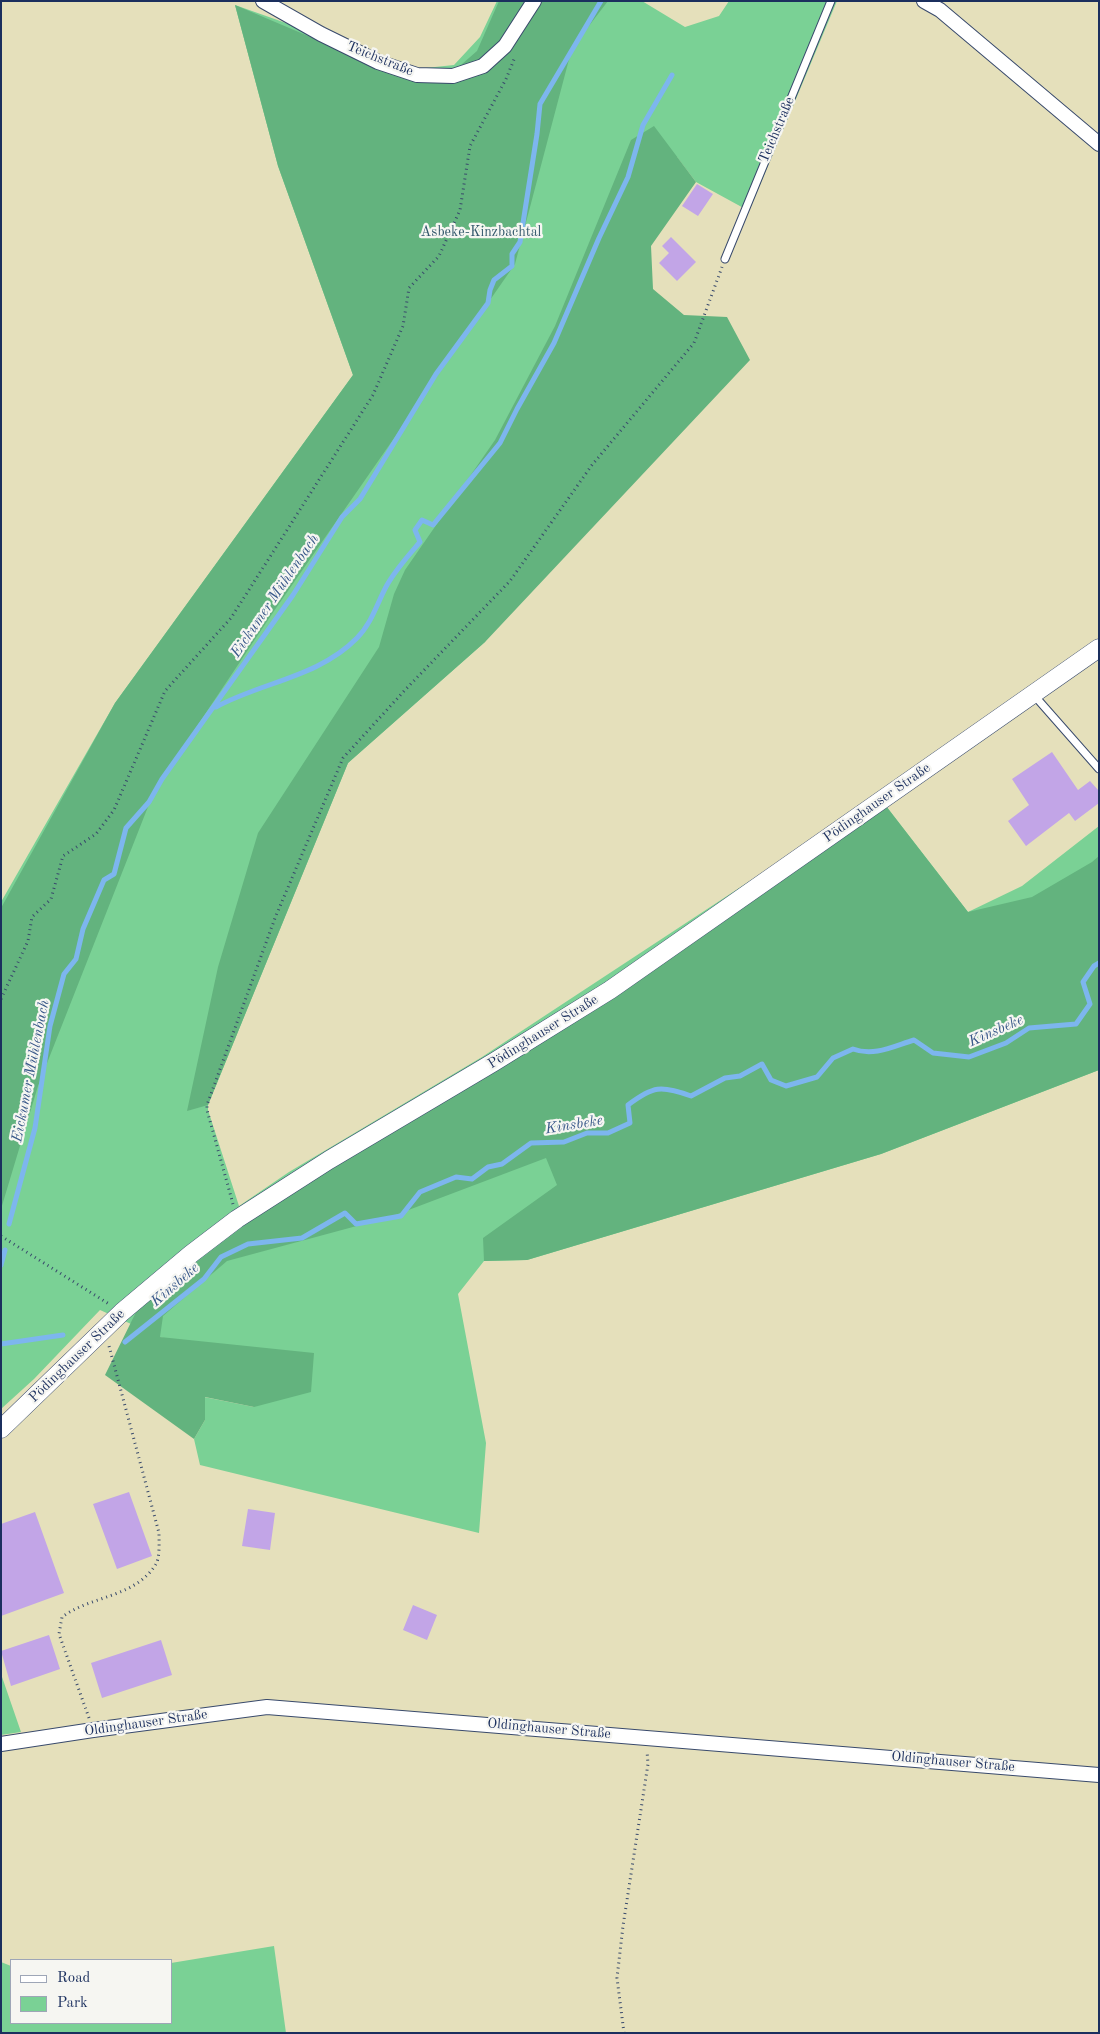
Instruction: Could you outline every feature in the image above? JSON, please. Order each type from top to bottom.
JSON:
[{"type":"street","name":"Teichstraße","points":[[263,1],[321,34],[378,62],[417,75],[454,76],[482,66],[505,46],[534,1]]},
{"type":"street","points":[[924,1],[940,10],[1099,144]]},
{"type":"street","name":"Pödinghauser Straße","points":[[1,1429],[122,1312],[191,1254],[238,1219],[329,1160],[494,1062],[610,990],[1099,648]]},
{"type":"street","name":"Oldinghauser Straße","points":[[1,1744],[267,1707],[1099,1774]]},
{"type":"lane","name":"Teichstraße","points":[[725,259],[831,1]]},
{"type":"lane","points":[[1033,694],[1099,769]]},
{"type":"path","points":[[1,1000],[28,941],[32,917],[51,899],[63,856],[96,834],[114,810],[165,691],[231,618],[373,395],[403,326],[409,288],[439,256],[460,210],[470,146],[506,79],[516,53]]},
{"type":"path","points":[[238,1219],[207,1110],[208,1105],[274,918],[343,758],[405,690],[510,581],[592,465],[694,343],[725,259]]},
{"type":"path","points":[[1,1236],[122,1312]]},
{"type":"path","points":[[94,1730],[59,1634],[62,1617],[74,1608],[134,1587],[157,1563],[159,1533],[104,1329]]},
{"type":"path","points":[[624,2033],[617,1978],[623,1926],[648,1764],[646,1737]]},
{"type":"green space","name":"Asbeke-Kinzbachtal","points":[[497,1],[642,1],[685,27],[719,16],[729,1],[837,1],[749,211],[696,182],[677,157],[649,244],[485,642],[348,763],[208,1105],[239,1206],[289,1172],[482,1057],[835,825],[886,806],[968,912],[1022,886],[1099,826],[1099,1070],[881,1154],[527,1260],[484,1261],[458,1294],[486,1443],[479,1533],[200,1465],[194,1439],[205,1420],[204,1397],[254,1407],[223,1356],[160,1337],[100,1310],[34,1379],[1,1409],[1,902],[115,703],[353,375],[278,166],[235,5],[416,69],[454,65],[480,37]]},
{"type":"green space","points":[[499,1],[608,1],[572,48],[515,264],[274,611],[155,789],[38,1086],[1,1209],[1,908],[115,703],[353,375],[278,166],[235,5],[419,83],[454,71],[477,51]]},
{"type":"green space","points":[[654,126],[696,182],[651,246],[653,289],[684,315],[727,317],[750,360],[485,642],[348,763],[208,1105],[187,1111],[218,967],[258,833],[379,647],[394,594],[405,570],[495,440],[555,326],[631,140]]},
{"type":"green space","points":[[886,806],[968,912],[1032,897],[1099,856],[1099,1070],[881,1154],[527,1260],[484,1261],[483,1238],[557,1185],[546,1158],[390,1217],[227,1261],[163,1316],[160,1337],[314,1353],[311,1392],[254,1407],[205,1397],[205,1420],[194,1439],[105,1375],[139,1306],[287,1193],[500,1069],[614,996]]},
{"type":"green space","points":[[1,1674],[21,1732],[1,1735]]},
{"type":"green space","points":[[274,1946],[286,2033],[1,2033],[1,1962],[10,1966],[10,2024],[172,2024],[172,1963]]},
{"type":"building","points":[[697,184],[713,194],[698,216],[682,206]]},
{"type":"building","points":[[671,237],[696,262],[677,281],[659,263],[669,253],[662,246]]},
{"type":"building","points":[[1052,752],[1078,790],[1090,781],[1099,791],[1099,803],[1075,821],[1069,813],[1026,846],[1008,821],[1029,805],[1012,779]]},
{"type":"building","points":[[129,1492],[152,1556],[117,1569],[93,1504]]},
{"type":"building","points":[[248,1509],[275,1513],[270,1550],[242,1546]]},
{"type":"building","points":[[35,1512],[64,1593],[1,1616],[1,1524]]},
{"type":"building","points":[[413,1605],[437,1615],[427,1640],[403,1630]]},
{"type":"building","points":[[49,1635],[60,1669],[11,1686],[1,1651]]},
{"type":"building","points":[[161,1640],[172,1675],[102,1698],[91,1663]]},
{"type":"waterway","name":"Eickumer Mühlenbach","points":[[9,1224],[35,1128],[50,1026],[64,974],[76,959],[83,929],[104,880],[114,874],[126,828],[149,802],[162,779],[293,595],[342,517],[360,499],[436,374],[488,303],[494,280],[512,266],[512,254],[520,242],[540,104],[601,1]]},
{"type":"waterway","points":[[216,707],[325,662],[357,638],[370,619],[391,579],[420,542],[415,530],[422,520],[433,525],[500,443],[554,343],[599,238],[628,177],[643,125],[672,75]]},
{"type":"waterway","name":"Kinsbeke","points":[[125,1342],[204,1279],[221,1257],[248,1244],[302,1238],[345,1213],[356,1224],[401,1216],[420,1192],[456,1177],[472,1179],[488,1167],[502,1164],[531,1143],[564,1142],[587,1133],[608,1133],[630,1123],[628,1105],[651,1091],[664,1089],[691,1096],[725,1078],[740,1076],[762,1064],[771,1080],[786,1086],[817,1077],[833,1058],[853,1049],[869,1052],[876,1051],[914,1040],[933,1053],[969,1057],[1006,1043],[1029,1028],[1076,1024],[1090,1004],[1083,982],[1094,966],[1099,963]]},
{"type":"waterway","name":"Eickumer Mühlenbach","points":[[1,1265],[5,1250]]},
{"type":"waterway","name":"Kinsbeke","points":[[1,1344],[63,1335]]}]
